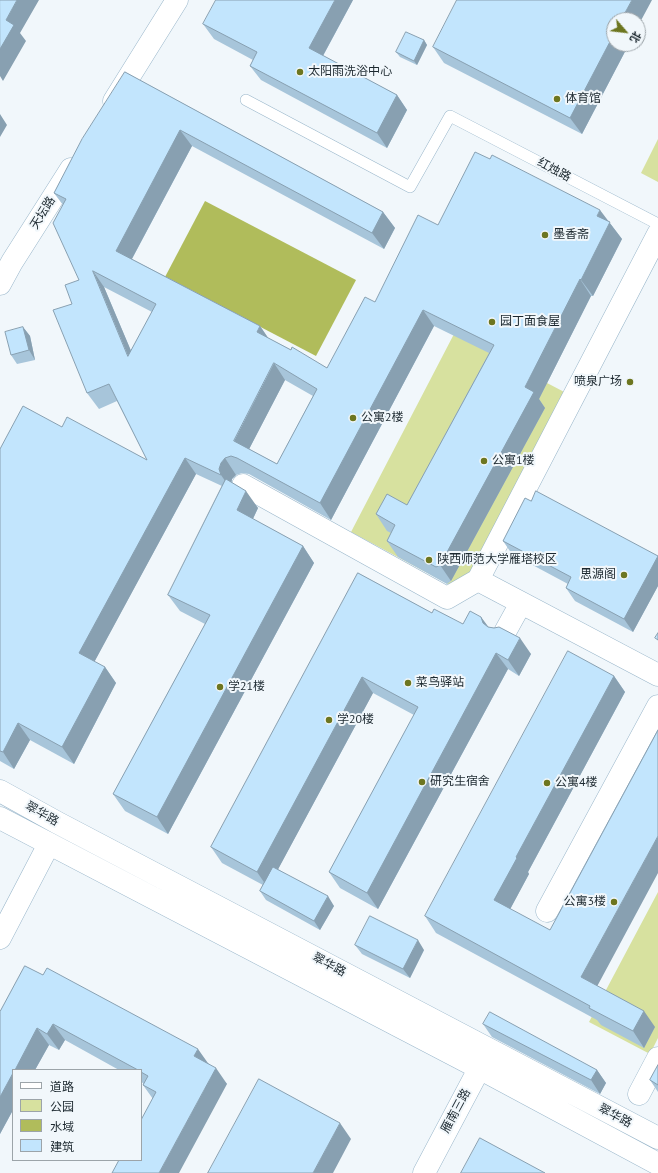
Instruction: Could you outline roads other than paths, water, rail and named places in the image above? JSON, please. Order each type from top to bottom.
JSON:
[{"type":"street","points":[[105,114],[177,0]]},
{"type":"street","name":"天坛路","points":[[0,284],[12,262],[80,154]]},
{"type":"street","points":[[243,485],[447,598],[478,580],[658,234]]},
{"type":"street","points":[[478,580],[658,675]]},
{"type":"street","points":[[505,632],[521,603]]},
{"type":"street","points":[[547,911],[658,706]]},
{"type":"street","name":"翠华路","points":[[0,791],[484,1059],[658,1164]]},
{"type":"street","name":"翠华路","points":[[0,818],[49,844],[484,1059],[658,1138]]},
{"type":"street","points":[[0,938],[49,844]]},
{"type":"street","points":[[639,1094],[658,1058]]},
{"type":"street","name":"雁南三路","points":[[424,1173],[484,1059]]},
{"type":"lane","name":"红烛路","points":[[246,100],[410,187],[450,116],[658,224]]},
{"type":"water","points":[[205,201],[356,280],[316,356],[165,277]]},
{"type":"place","name":"太阳雨洗浴中心","points":[[300,72]]},
{"type":"place","name":"体育馆","points":[[557,99]]},
{"type":"place","name":"墨香斋","points":[[545,235]]},
{"type":"place","name":"园丁面食屋","points":[[492,322]]},
{"type":"place","name":"喷泉广场","points":[[630,382]]},
{"type":"place","name":"公寓2楼","points":[[353,418]]},
{"type":"place","name":"公寓1楼","points":[[484,461]]},
{"type":"place","name":"陕西师范大学雁塔校区","points":[[429,560]]},
{"type":"place","name":"思源阁","points":[[624,575]]},
{"type":"place","name":"菜鸟驿站","points":[[408,683]]},
{"type":"place","name":"学21楼","points":[[220,687]]},
{"type":"place","name":"学20楼","points":[[329,720]]},
{"type":"place","name":"研究生宿舍","points":[[422,782]]},
{"type":"place","name":"公寓4楼","points":[[547,783]]},
{"type":"place","name":"公寓3楼","points":[[614,902]]}]
